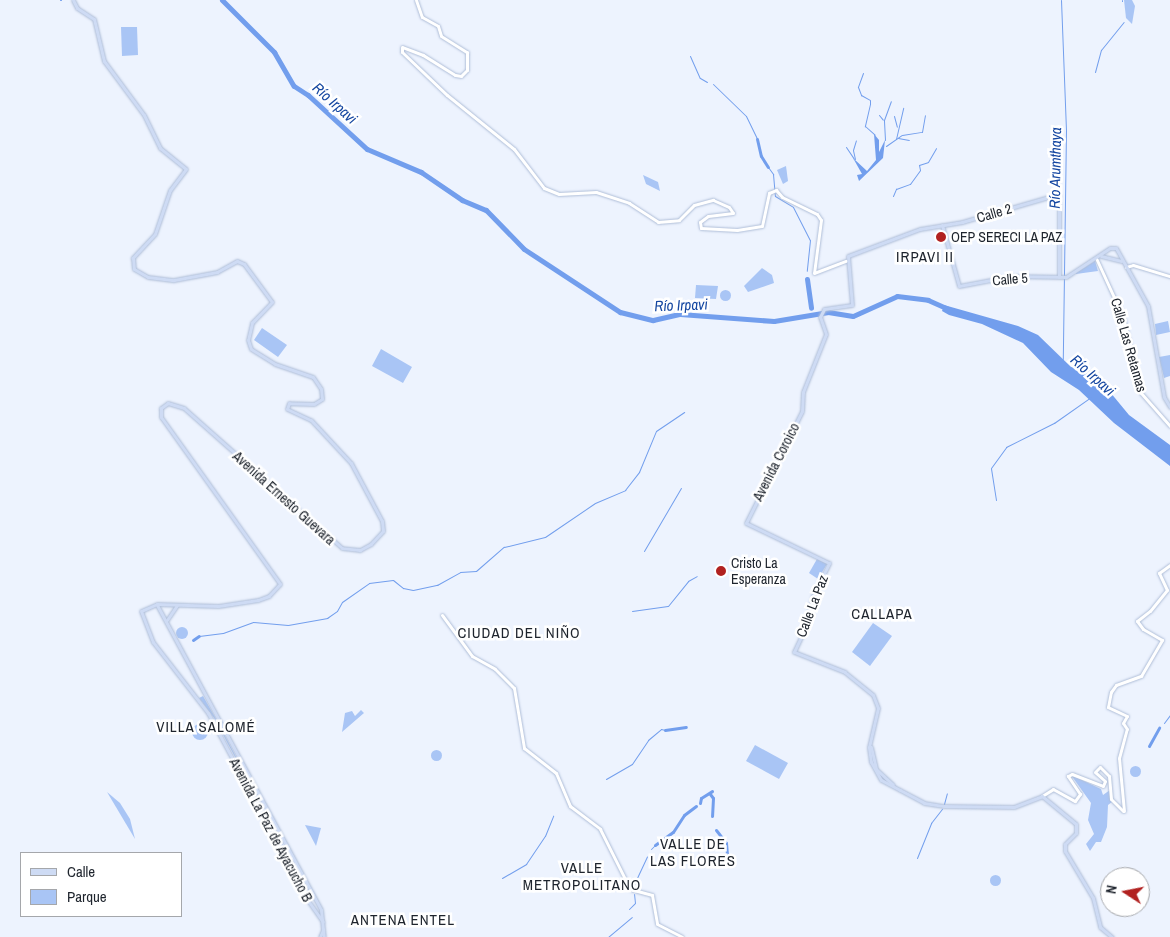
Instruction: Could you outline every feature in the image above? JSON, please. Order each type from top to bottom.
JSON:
[{"type":"main road","name":"Avenida Ernesto Guevara","points":[[73,0],[78,8],[94,19],[104,61],[144,115],[160,148],[186,169],[170,190],[155,234],[133,258],[134,269],[148,277],[174,280],[217,272],[237,261],[244,264],[272,302],[252,323],[248,340],[251,348],[275,364],[313,377],[321,389],[322,399],[314,404],[289,403],[288,409],[311,420],[351,463],[376,505],[384,526],[380,535],[365,548],[354,551],[342,548],[184,408],[176,404],[163,405],[161,417],[280,584],[265,598],[218,606],[157,604],[141,611]]},
{"type":"main road","name":"Calle 2","points":[[846,261],[850,255],[920,229],[1059,194],[1062,277]]},
{"type":"main road","name":"Calle 5","points":[[942,225],[959,286],[1012,276],[1062,277]]},
{"type":"main road","points":[[1062,277],[1115,247],[1121,262]]},
{"type":"main road","points":[[1108,250],[1111,257]]},
{"type":"main road","points":[[1111,257],[1118,253]]},
{"type":"main road","points":[[1097,257],[1111,257],[1121,262],[1126,267],[1148,306],[1163,392],[1170,408]]},
{"type":"main road","name":"Avenida Coroico","points":[[746,522],[802,411],[803,392],[826,334],[820,317],[824,310],[852,304],[846,261]]},
{"type":"main road","name":"Calle La Paz","points":[[746,522],[829,564],[813,596],[805,628],[794,652],[845,672],[873,695],[878,708],[871,739],[876,769],[900,790],[924,803],[944,806],[1014,807],[1042,796]]},
{"type":"main road","points":[[157,604],[321,910],[324,937]]},
{"type":"main road","points":[[167,620],[171,610],[178,605]]},
{"type":"main road","name":"Avenida La Paz de Ayacucho B","points":[[141,611],[153,642],[208,713],[309,902],[323,922]]},
{"type":"main road","points":[[1042,796],[1076,824],[1076,833],[1065,844],[1065,851],[1093,898],[1100,927],[1112,937]]},
{"type":"main road","points":[[320,937],[323,930]]},
{"type":"street","points":[[416,0],[422,17],[438,26],[441,36],[467,52],[467,70],[461,76],[455,75],[423,55],[402,47],[402,52],[447,95],[514,149],[527,169],[550,191],[559,194],[596,192],[629,203],[658,222],[679,220],[694,206],[713,200],[731,208],[733,213],[708,216],[700,222],[701,228],[737,230],[762,226],[774,190],[785,199],[818,214],[820,220],[814,273],[846,261]]},
{"type":"street","name":"Calle Las Retamas","points":[[1097,257],[1124,317],[1140,393],[1170,426]]},
{"type":"street","points":[[1126,267],[1133,265],[1170,276]]},
{"type":"street","points":[[1042,796],[1053,789],[1076,801],[1080,794],[1068,776],[1072,774],[1103,786],[1105,781],[1095,772],[1100,767],[1109,776],[1111,799],[1124,811],[1119,758],[1127,729],[1123,723],[1127,716],[1108,708],[1113,688],[1141,676],[1162,640],[1142,629],[1137,621],[1150,611],[1167,590],[1159,573],[1170,565]]},
{"type":"street","points":[[442,614],[472,656],[495,669],[514,688],[524,748],[556,773],[570,806],[600,829],[630,889],[652,895],[656,922],[682,937]]},
{"type":"green space","points":[[1124,0],[1132,0],[1135,6],[1132,24],[1126,18]]},
{"type":"green space","points":[[121,27],[137,27],[138,55],[122,56]]},
{"type":"green space","points":[[786,166],[788,181],[783,184],[777,170]]},
{"type":"green space","points":[[643,175],[658,182],[660,191],[646,184]]},
{"type":"green space","points":[[1095,261],[1098,271],[1076,274],[1076,273]]},
{"type":"green space","points":[[762,268],[772,275],[774,283],[748,292],[744,286]]},
{"type":"green space","points":[[696,285],[718,286],[716,299],[695,298]]},
{"type":"green space","points":[[725,289],[731,295],[725,301],[719,295]]},
{"type":"green space","points":[[1168,321],[1170,332],[1156,335],[1155,324]]},
{"type":"green space","points":[[262,328],[287,345],[278,357],[254,340]]},
{"type":"green space","points":[[381,349],[412,367],[403,383],[372,366]]},
{"type":"green space","points":[[1170,355],[1170,376],[1164,378],[1159,357]]},
{"type":"green space","points":[[817,559],[827,564],[818,579],[809,573]]},
{"type":"green space","points":[[873,623],[892,636],[870,666],[852,652]]},
{"type":"green space","points":[[180,627],[184,627],[188,633],[184,639],[180,639],[176,635],[176,631]]},
{"type":"green space","points":[[203,696],[320,915],[214,718],[199,698]]},
{"type":"green space","points":[[361,710],[364,713],[342,732],[345,713],[352,711],[355,716]]},
{"type":"green space","points":[[200,724],[208,732],[200,740],[192,732]]},
{"type":"green space","points":[[755,745],[788,763],[779,779],[746,761]]},
{"type":"green space","points":[[434,750],[438,750],[441,755],[440,759],[434,760],[431,757],[431,753]]},
{"type":"green space","points":[[1133,766],[1137,766],[1140,771],[1139,775],[1133,776],[1130,773],[1130,769]]},
{"type":"green space","points":[[1071,775],[1101,789],[1103,795],[1110,790],[1112,802],[1108,805],[1107,827],[1101,842],[1096,842],[1090,851],[1086,844],[1094,834],[1088,820],[1091,803]]},
{"type":"green space","points":[[107,792],[120,803],[130,819],[135,839]]},
{"type":"green space","points":[[305,825],[321,828],[316,846]]},
{"type":"green space","points":[[993,875],[997,875],[1000,880],[999,884],[993,885],[990,882],[990,878]]},
{"type":"water","points":[[874,134],[879,140],[879,152],[885,140],[883,158],[859,181],[857,175],[862,174],[853,158],[867,171],[876,160]]},
{"type":"water","name":"Río Irpavi","points":[[944,305],[1018,326],[1038,335],[1071,367],[1092,371],[1103,389],[1110,392],[1129,415],[1170,445],[1170,466],[1114,423],[1079,390],[1051,372],[1023,343],[982,324],[949,315],[942,311]]},
{"type":"waterway","name":"Río Irpavi","points":[[222,0],[274,52],[294,86],[308,95],[367,149],[421,172],[462,200],[486,210],[524,249],[620,312],[653,320],[680,314],[774,321],[828,312],[853,316],[897,296],[928,300],[950,310]]},
{"type":"waterway","name":"Río Arumthaya","points":[[1061,0],[1066,130],[1063,359]]},
{"type":"waterway","points":[[1095,72],[1101,50],[1124,22]]},
{"type":"waterway","points":[[690,56],[700,78],[707,82]]},
{"type":"waterway","points":[[863,73],[858,87],[861,95],[870,100],[865,126],[875,135]]},
{"type":"waterway","points":[[713,84],[746,116],[757,139]]},
{"type":"waterway","points":[[885,140],[884,120],[891,101]]},
{"type":"waterway","points":[[896,139],[903,108]]},
{"type":"waterway","points":[[879,115],[883,120]]},
{"type":"waterway","points":[[886,146],[902,135],[922,132],[925,115]]},
{"type":"waterway","points":[[894,116],[897,127]]},
{"type":"waterway","points":[[898,138],[909,140]]},
{"type":"waterway","points":[[757,139],[761,156],[768,167]]},
{"type":"waterway","points":[[855,159],[853,150],[856,140]]},
{"type":"waterway","points":[[846,147],[854,159]]},
{"type":"waterway","points":[[893,196],[896,189],[910,184],[920,170],[919,165],[928,162],[936,148]]},
{"type":"waterway","points":[[768,167],[773,174],[775,196],[793,207],[810,240],[807,271]]},
{"type":"waterway","points":[[807,279],[811,308]]},
{"type":"waterway","points":[[996,500],[991,468],[1006,447],[1054,423],[1091,397]]},
{"type":"waterway","points":[[199,636],[223,633],[253,622],[288,625],[327,618],[337,611],[342,602],[369,583],[393,580],[403,588],[413,590],[437,585],[460,572],[476,571],[504,547],[545,537],[595,503],[625,490],[639,472],[656,431],[684,412]]},
{"type":"waterway","points":[[644,551],[681,488]]},
{"type":"waterway","points":[[632,611],[668,606],[688,581],[697,576]]},
{"type":"waterway","points":[[193,640],[199,636]]},
{"type":"waterway","points":[[1164,723],[1170,715]]},
{"type":"waterway","points":[[665,730],[686,727]]},
{"type":"waterway","points":[[1149,746],[1159,728]]},
{"type":"waterway","points":[[606,779],[632,764],[648,740],[661,729],[665,730]]},
{"type":"waterway","points":[[700,803],[701,798],[712,791]]},
{"type":"waterway","points":[[944,804],[947,793]]},
{"type":"waterway","points":[[710,794],[713,798],[712,816]]},
{"type":"waterway","points":[[655,845],[673,832],[684,815],[696,806]]},
{"type":"waterway","points":[[917,858],[931,823],[942,809]]},
{"type":"waterway","points":[[502,878],[526,864],[545,836],[553,816]]},
{"type":"waterway","points":[[716,830],[726,843],[728,865]]},
{"type":"waterway","points":[[651,849],[655,845]]},
{"type":"waterway","points":[[636,880],[647,856]]},
{"type":"waterway","points":[[629,909],[635,903],[634,894]]},
{"type":"waterway","points":[[608,937],[632,917]]},
{"type":"place","name":"OEP SERECI LA PAZ","points":[[941,237]]},
{"type":"place","name":"Cristo La Esperanza","points":[[721,571]]},
{"type":"district","name":"IRPAVI II","points":[[925,257]]},
{"type":"district","name":"CALLAPA","points":[[882,614]]},
{"type":"district","name":"CIUDAD DEL NIÑO","points":[[519,633]]},
{"type":"district","name":"VILLA SALOMÉ","points":[[206,727]]},
{"type":"district","name":"VALLE DE LAS FLORES","points":[[693,852]]},
{"type":"district","name":"VALLE METROPOLITANO","points":[[582,876]]},
{"type":"district","name":"ANTENA ENTEL","points":[[403,920]]}]
